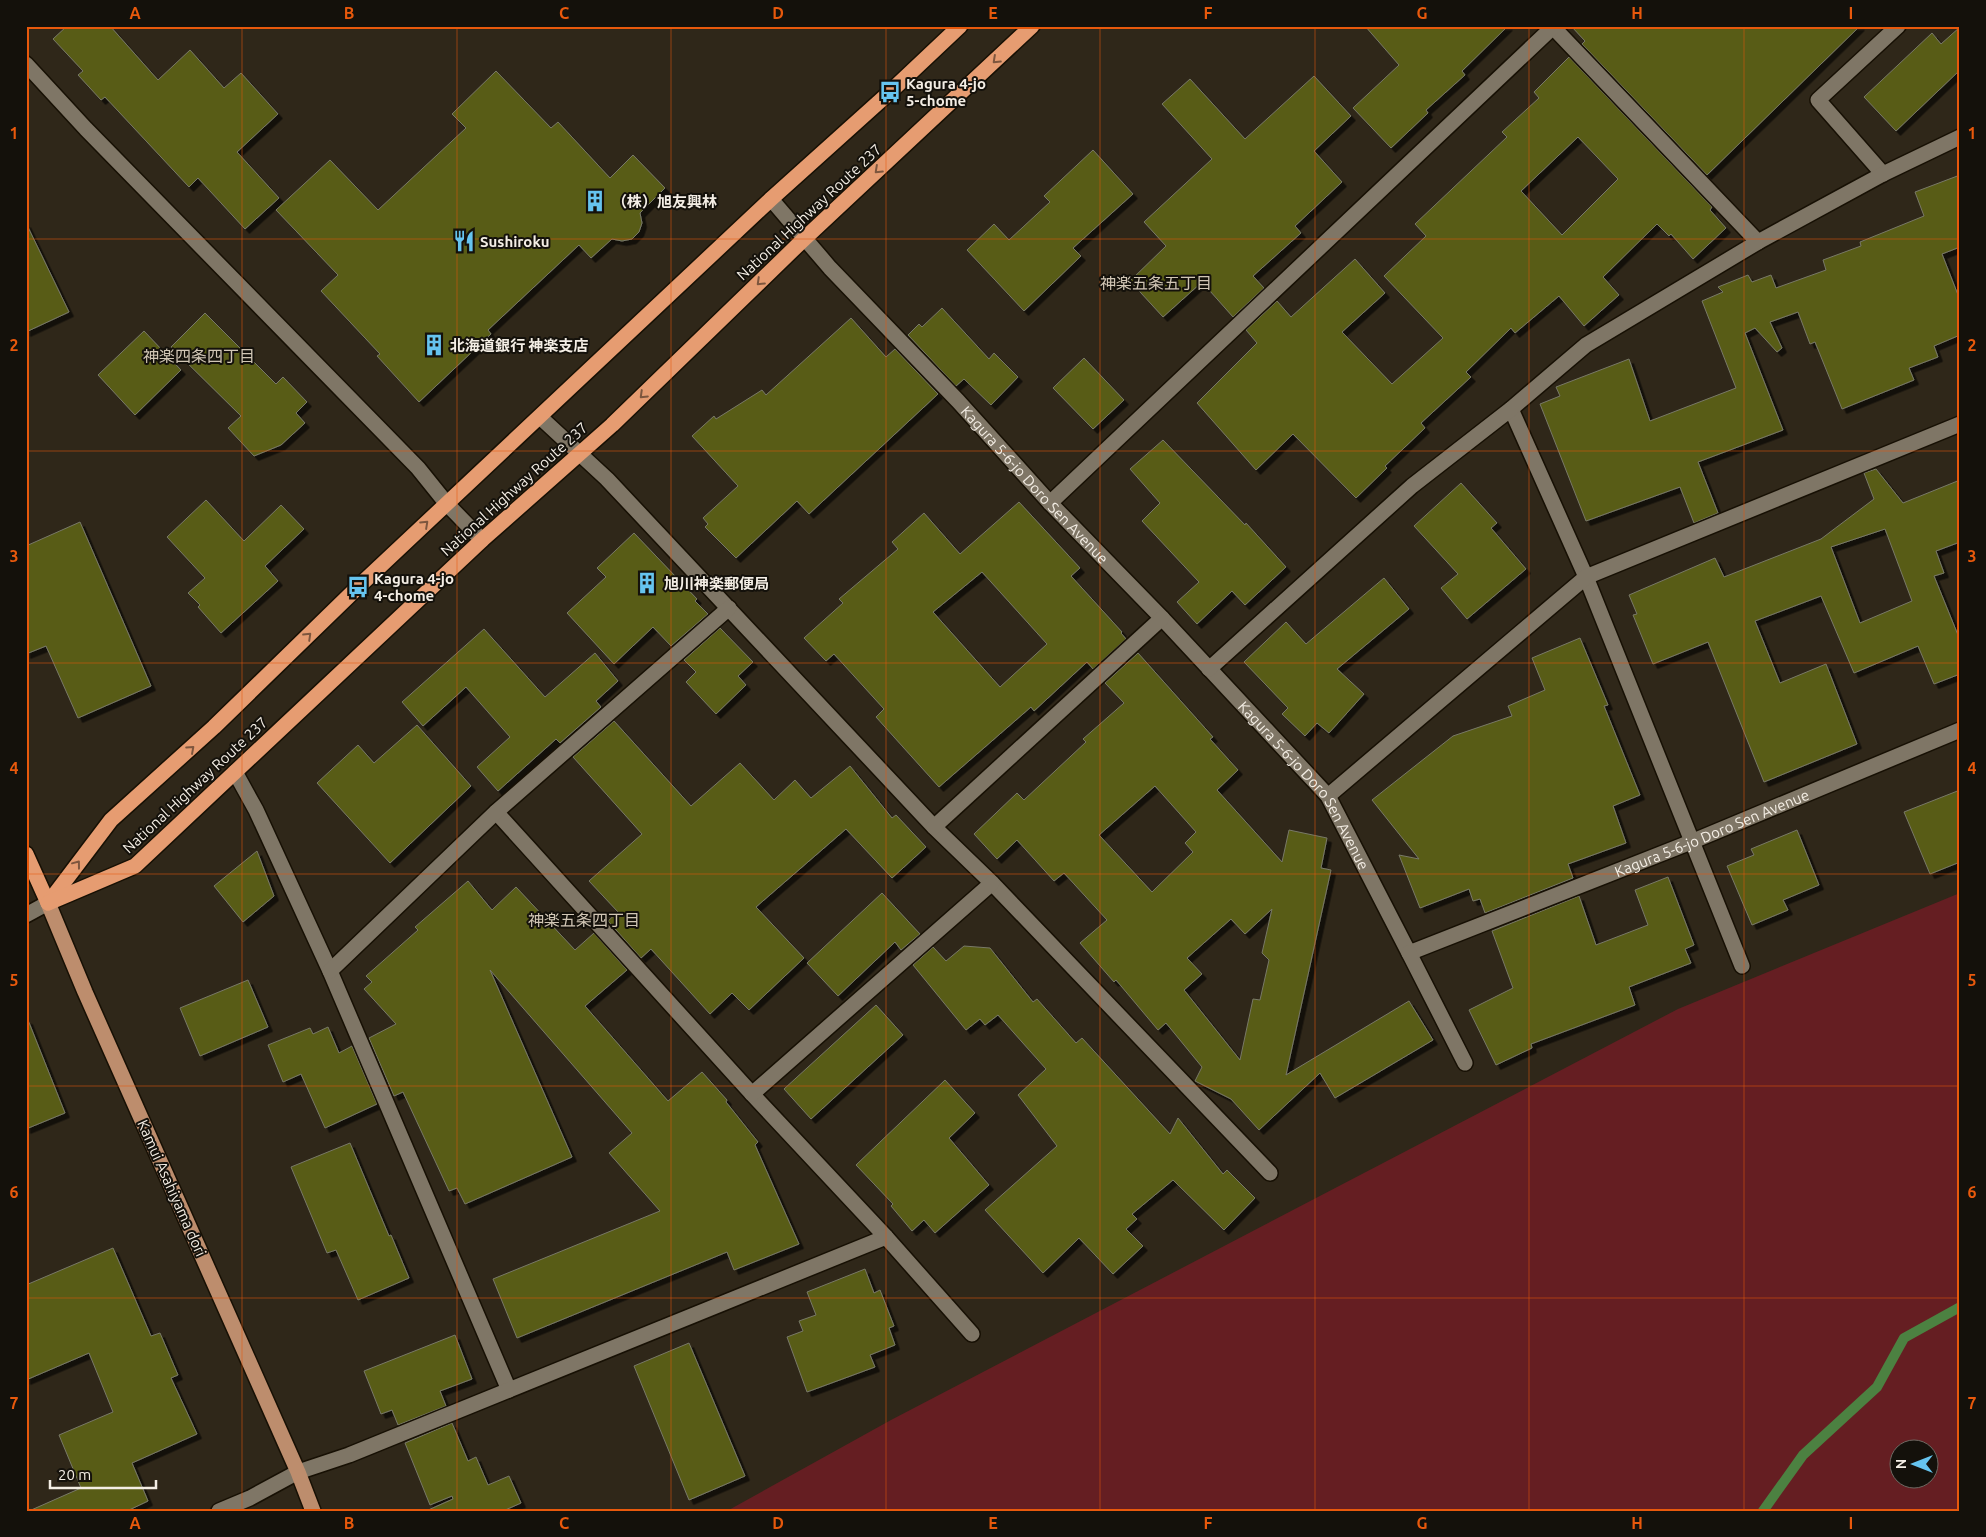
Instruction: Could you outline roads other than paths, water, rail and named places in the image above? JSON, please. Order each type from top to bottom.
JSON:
[{"type":"highway","name":"National Highway Route 237","points":[[48,903],[111,820],[214,727],[358,587],[771,199],[960,26]]},
{"type":"highway","name":"National Highway Route 237","points":[[48,903],[135,866],[482,540],[612,425],[804,239],[1032,26]]},
{"type":"highway","points":[[26,854],[48,903]]},
{"type":"main road","name":"Kamui Asahiyama dori","points":[[48,903],[85,992],[298,1472],[313,1511]]},
{"type":"main road","name":"Kamui Asahiyama dori","points":[[298,1472],[323,1511]]},
{"type":"street","points":[[1883,174],[1818,100],[1898,26]]},
{"type":"street","points":[[1050,503],[1553,27],[1758,242]]},
{"type":"street","points":[[26,64],[106,149],[418,468],[447,504],[482,540]]},
{"type":"street","points":[[1209,669],[1412,486],[1511,409],[1586,345],[1758,242],[1883,174],[1960,136]]},
{"type":"street","name":"Kagura 5-6-jo Doro Sen Avenue","points":[[771,199],[804,239],[958,402],[1050,503],[1162,618],[1328,796],[1409,953],[1691,842],[1960,730]]},
{"type":"street","points":[[1511,409],[1586,576],[1742,966]]},
{"type":"street","points":[[540,417],[607,479],[934,827],[992,883],[1270,1173]]},
{"type":"street","points":[[1328,796],[1586,576],[1960,424]]},
{"type":"street","points":[[330,971],[496,812],[728,608]]},
{"type":"street","points":[[934,827],[1162,618]]},
{"type":"street","points":[[235,772],[256,810],[330,971],[509,1390]]},
{"type":"street","points":[[496,812],[752,1094],[886,1237],[972,1334]]},
{"type":"street","points":[[752,1094],[992,883]]},
{"type":"street","points":[[26,915],[48,903]]},
{"type":"street","points":[[1409,953],[1465,1063]]},
{"type":"street","points":[[218,1511],[250,1498],[298,1472],[348,1455],[886,1237]]},
{"type":"waterway","points":[[1763,1511],[1803,1455],[1877,1387],[1904,1338],[1960,1307]]},
{"type":"place","name":"Kagura 4-jo 5-chome","points":[[890,92]]},
{"type":"place","name":"（株）旭友興林","points":[[595,201]]},
{"type":"place","name":"Sushiroku","points":[[464,241]]},
{"type":"place","name":"北海道銀行 神楽支店","points":[[434,345]]},
{"type":"place","name":"旭川神楽郵便局","points":[[647,583]]},
{"type":"place","name":"Kagura 4-jo 4-chome","points":[[358,587]]},
{"type":"district","name":"神楽五条五丁目","points":[[1156,283]]},
{"type":"district","name":"神楽四条四丁目","points":[[199,356]]},
{"type":"district","name":"神楽五条四丁目","points":[[584,920]]}]
